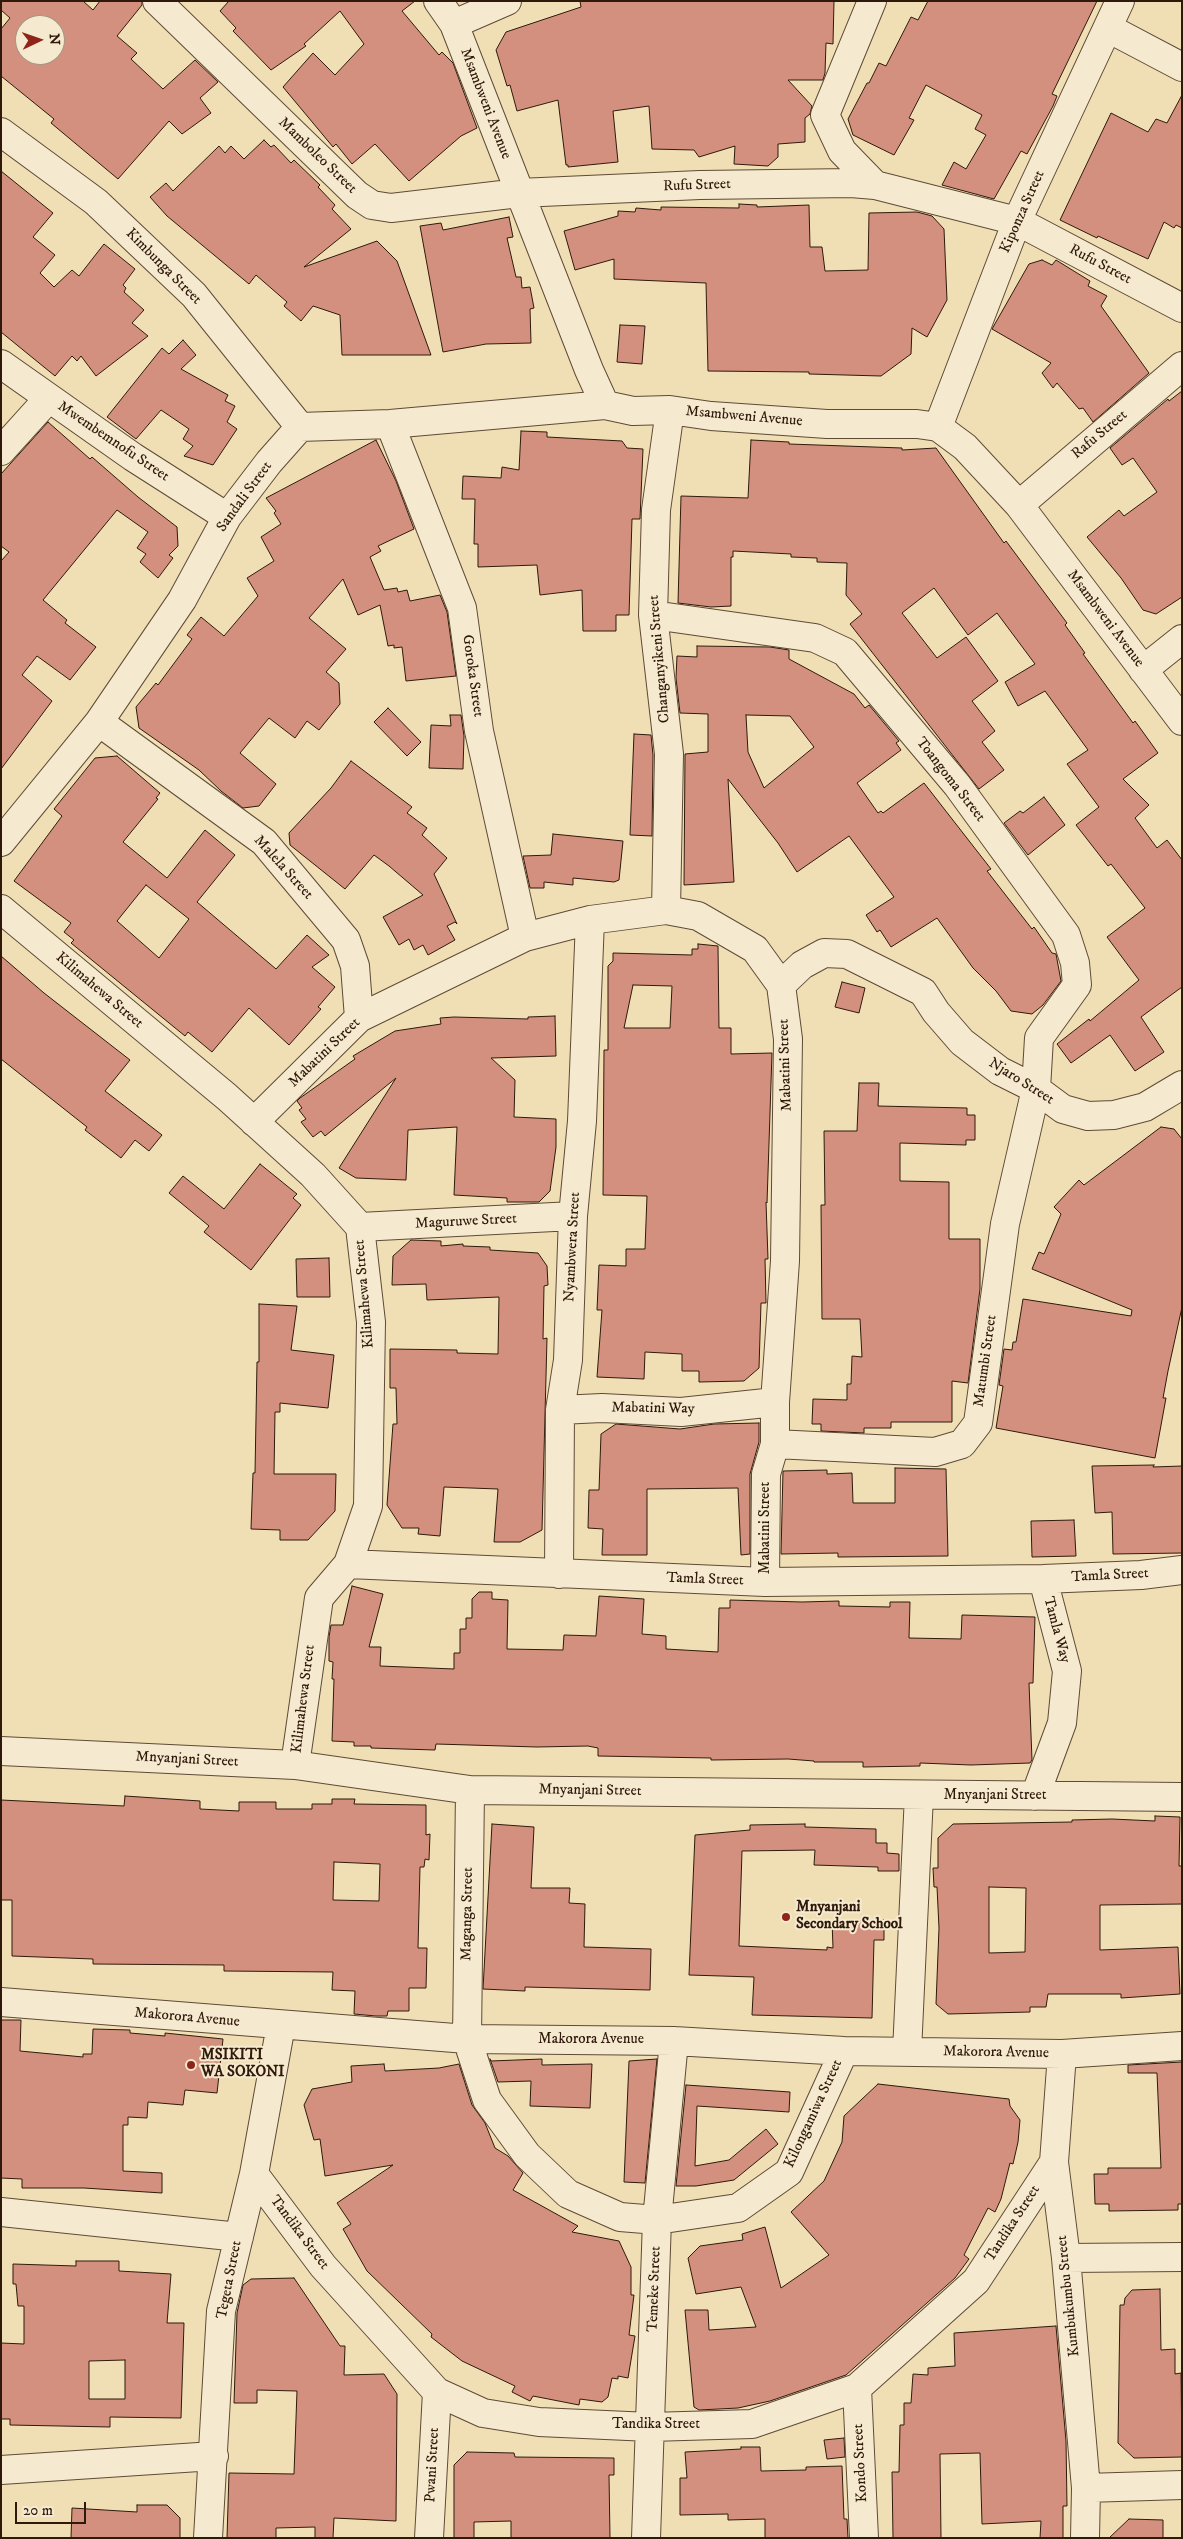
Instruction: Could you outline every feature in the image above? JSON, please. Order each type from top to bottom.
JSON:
[{"type":"street","name":"Mamboleo Street","points":[[157,1],[357,195],[372,205],[391,208],[519,193]]},
{"type":"street","name":"Msambweni Avenue","points":[[438,1],[454,24],[519,193],[605,406],[633,411],[670,410],[710,416],[818,423],[917,424],[938,427],[965,447],[1018,505],[1182,721]]},
{"type":"street","points":[[454,24],[507,1]]},
{"type":"street","points":[[872,1],[825,115],[842,151],[875,184]]},
{"type":"street","name":"Kiponza Street","points":[[938,427],[1017,221],[1120,1]]},
{"type":"street","points":[[1108,28],[1182,67]]},
{"type":"street","name":"Kimbunga Street","points":[[1,132],[96,202],[194,295],[300,427]]},
{"type":"street","name":"Rufu Street","points":[[519,193],[709,185],[875,184],[1017,221],[1182,308]]},
{"type":"street","name":"Mwembemnofu Street","points":[[1,364],[48,399],[227,518]]},
{"type":"street","name":"Rafu Street","points":[[1018,505],[1182,366]]},
{"type":"street","points":[[1,450],[48,399]]},
{"type":"street","points":[[300,427],[390,424],[605,406]]},
{"type":"street","name":"Changanyikeni Street","points":[[666,910],[669,754],[653,615],[656,510],[670,410]]},
{"type":"street","name":"Goroka Street","points":[[390,424],[462,608],[479,732],[525,938]]},
{"type":"street","name":"Sandali Street","points":[[1,842],[99,722],[182,600],[227,518],[269,462],[300,427]]},
{"type":"street","name":"Toangoma Street","points":[[653,615],[815,638],[846,652],[957,784],[1066,935],[1075,963],[1076,985],[1039,1038],[1036,1089]]},
{"type":"street","points":[[1143,670],[1182,639]]},
{"type":"street","name":"Malela Street","points":[[99,722],[264,842],[346,940],[355,966],[359,1018]]},
{"type":"street","name":"Kilimahewa Street","points":[[1,909],[254,1122],[313,1175],[360,1228],[371,1322],[368,1506],[348,1564],[319,1598],[295,1765]]},
{"type":"street","name":"Mabatini Street","points":[[254,1122],[359,1018],[525,938],[590,920],[666,910],[698,916],[755,948],[781,985],[788,1039],[785,1261],[775,1402],[775,1444],[766,1474],[764,1511],[766,1582]]},
{"type":"street","name":"Nyambwera Street","points":[[559,1574],[560,1410],[568,1360],[573,1216],[582,1121],[590,920]]},
{"type":"street","name":"Njaro Street","points":[[781,985],[802,965],[824,953],[847,954],[923,992],[936,1012],[962,1042],[1000,1072],[1036,1089],[1064,1109],[1088,1116],[1114,1114],[1145,1107],[1181,1089]]},
{"type":"street","name":"Matumbi Street","points":[[775,1444],[935,1452],[962,1444],[978,1423],[1005,1224],[1036,1089]]},
{"type":"street","name":"Maguruwe Street","points":[[360,1228],[573,1216]]},
{"type":"street","name":"Mabatini Way","points":[[560,1410],[602,1408],[681,1412],[775,1402]]},
{"type":"street","name":"Tamla Street","points":[[348,1564],[766,1582],[1043,1578],[1141,1575],[1182,1570]]},
{"type":"street","name":"Tamla Way","points":[[1035,1796],[1062,1723],[1067,1671],[1043,1578]]},
{"type":"street","name":"Mnyanjani Street","points":[[1,1751],[295,1765],[470,1790],[1182,1797]]},
{"type":"street","name":"Maganga Street","points":[[466,2039],[470,1790]]},
{"type":"street","points":[[907,2052],[919,1795]]},
{"type":"street","name":"Makorora Avenue","points":[[1,2002],[466,2039],[674,2040],[844,2051],[1062,2054],[1182,2046]]},
{"type":"street","name":"Tegeta Street","points":[[208,2538],[221,2312],[254,2174],[281,2025]]},
{"type":"street","name":"Kilongamiwa Street","points":[[466,2039],[487,2100],[527,2155],[554,2181],[568,2194],[620,2217],[657,2220],[738,2208],[788,2172],[844,2051]]},
{"type":"street","name":"Temeke Street","points":[[646,2538],[657,2220],[674,2040]]},
{"type":"street","name":"Kumbukumbu Street","points":[[1062,2054],[1054,2162],[1066,2258],[1086,2488],[1085,2538]]},
{"type":"street","name":"Tandika Street","points":[[254,2174],[323,2266],[437,2392],[483,2413],[539,2422],[650,2428],[752,2424],[857,2388],[976,2281],[1054,2162]]},
{"type":"street","points":[[1,2212],[239,2237]]},
{"type":"street","points":[[1066,2258],[1182,2257]]},
{"type":"street","name":"Kondo Street","points":[[857,2388],[864,2538]]},
{"type":"street","name":"Pwani Street","points":[[429,2538],[437,2392]]},
{"type":"street","points":[[1,2470],[214,2456]]},
{"type":"street","points":[[1086,2488],[1182,2485]]},
{"type":"building","points":[[1,1],[83,1],[93,10],[100,1],[142,1],[142,5],[117,36],[137,53],[131,59],[163,89],[195,60],[218,82],[200,98],[211,113],[182,134],[169,121],[118,179],[51,123],[54,119],[1,76],[1,29],[10,18],[1,10]]},
{"type":"building","points":[[229,1],[415,1],[402,11],[439,55],[442,52],[453,63],[477,128],[461,136],[409,181],[375,144],[352,164],[336,144],[333,147],[283,87],[313,53],[335,75],[364,44],[340,11],[304,44],[306,46],[271,70],[233,31],[236,28],[220,11]]},
{"type":"building","points":[[580,1],[834,1],[833,44],[826,43],[823,80],[788,80],[812,106],[810,114],[805,118],[805,142],[778,144],[778,157],[768,166],[734,164],[735,146],[699,157],[694,150],[652,149],[649,106],[613,111],[618,162],[568,167],[566,165],[558,100],[517,111],[510,85],[507,86],[496,50],[506,32],[581,7]]},
{"type":"building","points":[[928,1],[1097,1],[1052,94],[1057,96],[1053,106],[1027,154],[1021,151],[994,199],[942,185],[954,162],[966,169],[986,135],[975,129],[982,115],[926,85],[909,118],[914,120],[894,155],[853,135],[848,119],[867,83],[869,83],[879,63],[886,66],[911,17],[918,20]]},
{"type":"building","points":[[1182,95],[1182,228],[1176,225],[1174,228],[1164,222],[1148,259],[1060,220],[1111,113],[1148,132],[1156,119],[1167,123]]},
{"type":"building","points":[[264,140],[271,147],[274,145],[291,163],[294,160],[320,185],[318,187],[335,205],[332,209],[351,229],[304,267],[377,241],[397,261],[431,355],[342,355],[340,315],[313,306],[301,321],[284,306],[287,302],[256,275],[249,284],[167,216],[150,197],[166,183],[173,191],[219,146],[225,153],[231,146],[244,159]]},
{"type":"building","points":[[1,171],[53,213],[33,237],[55,255],[40,273],[54,287],[72,270],[79,276],[104,244],[135,269],[123,285],[126,288],[124,292],[144,310],[132,323],[148,336],[96,376],[81,356],[77,361],[72,356],[55,376],[1,332]]},
{"type":"building","points":[[739,204],[757,205],[757,207],[809,205],[810,247],[822,247],[825,271],[868,270],[869,213],[917,212],[932,216],[944,229],[947,300],[927,337],[912,328],[911,354],[881,376],[809,374],[809,372],[708,371],[706,283],[614,279],[614,259],[575,270],[564,231],[618,216],[618,211],[635,212],[636,208],[661,210],[661,207],[739,208]]},
{"type":"building","points":[[509,217],[513,237],[507,238],[516,277],[521,277],[522,288],[530,287],[534,308],[530,309],[531,343],[486,344],[443,352],[420,226],[441,223],[443,230]]},
{"type":"building","points":[[1042,260],[1052,265],[1056,260],[1090,281],[1088,286],[1107,296],[1101,306],[1149,373],[1093,422],[1083,408],[1079,409],[1057,383],[1053,388],[1042,373],[1051,363],[992,329],[1029,264]]},
{"type":"building","points":[[620,325],[645,326],[642,364],[617,362]]},
{"type":"building","points":[[183,340],[196,355],[181,369],[228,395],[225,401],[235,406],[227,422],[237,429],[213,465],[184,456],[193,446],[183,439],[189,429],[161,410],[136,439],[107,417],[162,348],[169,354]]},
{"type":"building","points":[[1182,391],[1182,597],[1156,614],[1143,610],[1121,578],[1087,537],[1119,510],[1124,516],[1157,492],[1133,458],[1122,465],[1110,448],[1168,399],[1169,401]]},
{"type":"building","points":[[48,422],[90,459],[92,457],[138,497],[177,527],[178,546],[169,555],[173,558],[158,578],[140,562],[146,554],[137,548],[148,532],[117,510],[43,600],[67,620],[65,623],[96,647],[70,680],[37,656],[22,675],[52,701],[1,769],[1,561],[9,552],[1,546],[1,474]]},
{"type":"building","points":[[521,431],[547,432],[547,437],[622,441],[627,448],[643,449],[640,519],[632,519],[629,615],[616,615],[616,631],[583,631],[582,590],[540,595],[537,565],[478,567],[478,544],[474,544],[475,499],[462,499],[463,476],[501,478],[502,467],[519,470]]},
{"type":"building","points":[[376,440],[396,481],[414,529],[378,546],[381,551],[370,557],[384,590],[397,588],[398,592],[407,590],[410,601],[440,595],[447,612],[456,676],[406,681],[402,647],[394,648],[394,645],[388,646],[380,605],[358,615],[343,579],[309,618],[346,649],[326,672],[339,683],[340,704],[319,730],[307,721],[295,738],[269,718],[240,753],[276,784],[259,806],[243,808],[221,791],[199,770],[139,728],[136,707],[156,683],[158,685],[192,639],[187,635],[201,617],[224,636],[258,596],[247,578],[274,561],[261,537],[281,524],[274,513],[276,511],[266,498]]},
{"type":"building","points":[[751,440],[789,442],[789,444],[902,448],[902,450],[936,448],[1004,543],[1006,541],[1067,623],[1065,625],[1085,653],[1083,654],[1133,723],[1135,721],[1158,753],[1123,779],[1149,805],[1135,818],[1157,848],[1167,840],[1182,860],[1182,987],[1141,1017],[1164,1052],[1135,1071],[1110,1035],[1071,1063],[1057,1044],[1089,1019],[1090,1021],[1139,980],[1107,937],[1145,908],[1111,864],[1108,866],[1076,825],[1099,807],[1067,764],[1088,750],[1045,691],[1018,706],[1005,682],[1035,664],[997,613],[968,635],[934,588],[902,613],[937,658],[966,637],[998,681],[972,701],[995,731],[982,742],[1004,770],[979,789],[850,624],[862,614],[846,595],[847,563],[817,562],[817,558],[791,557],[791,554],[733,551],[733,557],[731,557],[731,606],[711,607],[678,603],[681,496],[748,498]]},
{"type":"building","points":[[697,646],[770,647],[789,650],[789,659],[854,694],[865,708],[869,705],[899,741],[896,743],[901,750],[857,783],[878,813],[881,811],[883,813],[924,783],[991,869],[987,871],[1032,929],[1034,927],[1052,953],[1056,954],[1061,981],[1043,1005],[1032,1014],[1011,1011],[996,991],[973,968],[937,918],[891,947],[880,930],[877,932],[866,915],[894,897],[849,836],[797,872],[778,843],[728,779],[734,882],[684,885],[685,754],[708,752],[708,714],[680,713],[676,678],[677,656],[697,657]],"holes":[[[746,715],[790,716],[814,747],[764,788],[748,752]]]},
{"type":"building","points":[[388,708],[421,742],[407,756],[374,722]]},
{"type":"building","points":[[450,715],[461,715],[464,736],[463,769],[429,768],[431,725],[451,726]]},
{"type":"building","points":[[634,734],[651,735],[653,755],[652,836],[630,835]]},
{"type":"building","points":[[117,756],[160,793],[156,798],[158,799],[123,842],[167,878],[205,830],[235,855],[197,902],[276,969],[307,935],[329,955],[312,967],[335,987],[318,1007],[321,1009],[289,1045],[249,1008],[212,1052],[188,1032],[185,1036],[71,943],[74,940],[64,932],[71,923],[14,881],[62,816],[54,809],[95,758]],"holes":[[[146,885],[189,919],[159,958],[117,921]]]},
{"type":"building","points":[[351,761],[412,807],[407,813],[427,828],[422,835],[447,858],[434,874],[457,924],[455,922],[447,926],[455,940],[428,955],[423,945],[414,950],[409,939],[399,945],[383,917],[423,895],[389,866],[374,855],[345,889],[290,845],[289,833],[331,788]]},
{"type":"building","points":[[1044,797],[1065,825],[1028,855],[1004,823],[1020,811],[1023,813]]},
{"type":"building","points":[[553,834],[623,841],[619,880],[614,882],[573,878],[573,885],[544,882],[544,888],[530,888],[523,856],[551,855]]},
{"type":"building","points":[[698,944],[718,946],[719,1028],[731,1028],[731,1054],[772,1053],[766,1202],[768,1259],[765,1259],[766,1303],[761,1303],[759,1368],[744,1381],[699,1382],[699,1371],[682,1371],[682,1354],[645,1352],[644,1379],[597,1377],[602,1310],[597,1310],[599,1265],[626,1266],[626,1249],[645,1249],[647,1196],[603,1195],[604,1050],[608,1050],[608,966],[613,961],[613,953],[692,955],[692,949],[698,949]],"holes":[[[633,985],[672,986],[670,1028],[624,1028]]]},
{"type":"building","points":[[1,956],[44,993],[130,1060],[105,1091],[162,1135],[149,1151],[135,1140],[121,1158],[85,1130],[87,1127],[1,1059]]},
{"type":"building","points":[[842,982],[865,988],[859,1013],[835,1007]]},
{"type":"building","points":[[555,1016],[556,1056],[491,1058],[515,1080],[514,1117],[556,1119],[556,1147],[550,1191],[539,1202],[507,1202],[507,1198],[454,1195],[457,1127],[408,1130],[406,1180],[356,1178],[339,1168],[396,1078],[325,1136],[321,1131],[313,1137],[301,1122],[306,1119],[299,1110],[302,1108],[297,1101],[300,1098],[355,1059],[353,1056],[395,1031],[441,1024],[440,1018],[528,1019],[528,1017]]},
{"type":"building","points":[[859,1083],[879,1083],[878,1106],[967,1108],[967,1115],[975,1115],[975,1140],[966,1140],[966,1145],[900,1143],[900,1181],[949,1182],[949,1239],[980,1239],[980,1289],[968,1383],[952,1381],[952,1422],[891,1422],[891,1428],[864,1428],[864,1433],[821,1431],[821,1424],[812,1424],[813,1399],[847,1400],[847,1384],[851,1384],[852,1356],[862,1357],[860,1319],[822,1319],[821,1205],[825,1205],[824,1131],[857,1131]]},
{"type":"building","points":[[1161,1127],[1174,1129],[1182,1139],[1182,1307],[1163,1398],[1166,1398],[1155,1458],[996,1428],[1003,1386],[999,1385],[1004,1349],[1012,1350],[1013,1342],[1016,1342],[1023,1299],[1131,1316],[1132,1310],[1032,1269],[1039,1252],[1044,1254],[1061,1214],[1054,1207],[1079,1180],[1084,1185]]},
{"type":"building","points":[[260,1164],[297,1194],[293,1198],[301,1205],[251,1270],[204,1232],[209,1226],[169,1193],[183,1176],[224,1209]]},
{"type":"building","points":[[411,1240],[441,1241],[441,1246],[463,1244],[463,1246],[490,1247],[490,1250],[538,1253],[547,1266],[548,1285],[544,1286],[543,1339],[547,1338],[542,1530],[520,1542],[494,1542],[498,1489],[444,1487],[440,1536],[418,1534],[419,1528],[402,1528],[387,1505],[393,1424],[397,1424],[396,1388],[390,1388],[390,1349],[457,1350],[457,1353],[498,1354],[499,1297],[427,1300],[426,1284],[392,1285],[393,1256]]},
{"type":"building","points":[[329,1258],[330,1297],[297,1297],[296,1259]]},
{"type":"building","points":[[259,1304],[297,1306],[291,1350],[334,1355],[328,1408],[280,1403],[280,1412],[275,1412],[274,1474],[336,1474],[335,1511],[308,1540],[280,1540],[280,1530],[251,1529],[253,1473],[255,1473],[257,1362],[259,1362]]},
{"type":"building","points":[[759,1423],[759,1442],[750,1474],[750,1554],[741,1555],[738,1488],[647,1489],[647,1555],[602,1555],[603,1529],[588,1528],[589,1490],[599,1490],[601,1434],[616,1424],[680,1429],[714,1424]]},
{"type":"building","points":[[1154,1465],[1153,1467],[1182,1466],[1182,1553],[1113,1554],[1112,1512],[1095,1513],[1092,1466]]},
{"type":"building","points":[[895,1468],[946,1469],[948,1556],[838,1557],[838,1553],[781,1554],[783,1471],[827,1470],[827,1474],[852,1473],[853,1503],[895,1503]]},
{"type":"building","points":[[1074,1520],[1076,1556],[1032,1557],[1031,1521]]},
{"type":"building","points":[[352,1586],[383,1594],[369,1647],[381,1647],[380,1666],[454,1669],[454,1653],[460,1653],[460,1629],[466,1629],[466,1618],[472,1618],[472,1599],[479,1592],[492,1592],[492,1599],[508,1600],[507,1649],[563,1650],[564,1635],[596,1636],[599,1596],[644,1599],[642,1634],[666,1636],[666,1649],[718,1652],[719,1608],[730,1608],[730,1600],[839,1601],[839,1606],[890,1607],[890,1602],[910,1602],[909,1638],[961,1639],[962,1615],[1035,1617],[1033,1683],[1029,1683],[1032,1760],[1030,1763],[971,1765],[920,1763],[920,1766],[863,1767],[863,1762],[598,1756],[598,1748],[588,1746],[537,1747],[436,1744],[435,1750],[371,1748],[371,1746],[354,1746],[354,1742],[332,1741],[334,1679],[332,1679],[333,1662],[329,1661],[329,1637],[331,1625],[343,1625]]},
{"type":"building","points":[[125,1796],[200,1801],[200,1809],[239,1811],[239,1802],[276,1802],[276,1809],[312,1809],[312,1804],[332,1804],[332,1799],[355,1799],[354,1804],[426,1805],[426,1835],[430,1834],[429,1860],[425,1859],[424,1867],[420,1867],[418,1948],[427,1948],[426,1988],[409,1988],[409,2011],[388,2011],[387,2016],[376,2016],[354,2014],[355,1991],[332,1990],[333,1972],[224,1971],[224,1965],[93,1964],[93,1959],[12,1956],[12,1900],[1,1900],[1,1800],[124,1806]],"holes":[[[334,1862],[380,1864],[379,1901],[333,1900]]]},
{"type":"building","points":[[1155,1816],[1180,1817],[1179,1866],[1182,1866],[1182,1904],[1100,1905],[1100,1950],[1178,1947],[1180,1994],[1121,1998],[1121,1994],[1048,1994],[1046,2007],[1030,2007],[1030,2012],[948,2014],[936,2004],[939,1928],[937,1887],[934,1887],[933,1868],[938,1868],[938,1838],[953,1824],[1072,1822],[1072,1820],[1112,1819],[1155,1821]],"holes":[[[989,1887],[1026,1888],[1025,1952],[989,1953]]]},
{"type":"building","points":[[492,1824],[534,1827],[531,1888],[570,1888],[569,1903],[585,1904],[584,1947],[651,1949],[650,1990],[525,1987],[525,1991],[483,1989]]},
{"type":"building","points":[[805,1824],[805,1827],[876,1829],[876,1843],[887,1843],[887,1853],[899,1854],[899,1871],[878,1871],[878,1867],[814,1865],[815,1850],[742,1851],[739,1946],[827,1950],[827,1947],[833,1948],[832,1921],[884,1920],[884,1940],[874,1940],[872,2018],[752,2015],[754,1977],[689,1975],[695,1835],[750,1830],[750,1825]]},
{"type":"building","points":[[1,2020],[21,2020],[20,2051],[83,2057],[83,2054],[92,2054],[93,2029],[130,2030],[130,2033],[165,2036],[165,2033],[223,2039],[217,2093],[185,2090],[183,2105],[148,2102],[147,2118],[128,2117],[128,2125],[123,2125],[123,2171],[162,2173],[162,2193],[84,2188],[22,2188],[22,2179],[1,2178]]},
{"type":"building","points":[[490,2059],[491,2061],[542,2059],[542,2065],[592,2064],[590,2108],[530,2106],[531,2081],[498,2082]]},
{"type":"building","points":[[657,2059],[645,2183],[624,2182],[629,2061]]},
{"type":"building","points":[[1182,2062],[1182,2204],[1178,2204],[1178,2210],[1109,2211],[1109,2204],[1095,2204],[1094,2174],[1108,2174],[1108,2168],[1161,2168],[1157,2073],[1128,2073],[1128,2065]]},
{"type":"building","points":[[384,2064],[385,2071],[439,2068],[459,2064],[472,2105],[485,2123],[495,2148],[508,2156],[523,2173],[513,2190],[578,2226],[572,2232],[619,2241],[631,2267],[631,2295],[634,2295],[629,2335],[635,2336],[628,2378],[618,2376],[618,2379],[612,2378],[608,2397],[602,2402],[580,2399],[579,2405],[533,2396],[530,2401],[512,2392],[515,2386],[462,2361],[431,2337],[432,2334],[367,2271],[343,2229],[351,2224],[337,2203],[393,2165],[325,2176],[320,2139],[314,2140],[304,2105],[312,2089],[352,2082],[351,2066]]},
{"type":"building","points":[[878,2084],[1009,2099],[1010,2106],[1020,2120],[1018,2142],[1013,2164],[1010,2163],[1001,2199],[995,2212],[988,2208],[964,2255],[969,2259],[955,2278],[846,2375],[770,2401],[738,2408],[699,2410],[694,2407],[685,2310],[708,2310],[709,2330],[756,2327],[741,2287],[696,2294],[688,2258],[700,2246],[743,2240],[742,2234],[765,2227],[781,2288],[829,2255],[791,2212],[824,2181],[842,2142],[844,2116]]},
{"type":"building","points":[[686,2085],[790,2092],[789,2112],[697,2106],[695,2166],[729,2160],[766,2129],[778,2144],[734,2180],[696,2186],[676,2186]]},
{"type":"building","points":[[76,2261],[119,2261],[119,2271],[171,2274],[167,2323],[184,2323],[181,2418],[110,2417],[110,2427],[10,2425],[10,2419],[1,2419],[1,2343],[24,2344],[24,2306],[18,2306],[16,2284],[13,2284],[13,2264],[76,2266]],"holes":[[[125,2360],[125,2399],[89,2399],[89,2361]]]},
{"type":"building","points":[[294,2278],[340,2346],[345,2346],[344,2375],[384,2374],[397,2394],[396,2521],[334,2518],[333,2538],[315,2538],[315,2527],[276,2528],[276,2538],[227,2538],[229,2473],[294,2474],[297,2391],[257,2390],[257,2403],[234,2403],[237,2313],[243,2285],[251,2279]]},
{"type":"building","points":[[1160,2289],[1161,2350],[1175,2349],[1175,2374],[1181,2373],[1182,2457],[1134,2458],[1118,2443],[1120,2305],[1124,2305],[1125,2298],[1132,2290]]},
{"type":"building","points":[[1056,2326],[1066,2441],[1067,2506],[1063,2506],[1063,2538],[1040,2538],[1041,2521],[982,2524],[980,2453],[940,2454],[941,2538],[893,2538],[892,2472],[899,2472],[900,2425],[904,2425],[904,2403],[911,2403],[913,2374],[928,2375],[928,2368],[955,2366],[954,2333]]},
{"type":"building","points":[[844,2438],[845,2457],[827,2459],[824,2440]]},
{"type":"building","points":[[741,2447],[760,2447],[761,2471],[806,2470],[806,2467],[842,2466],[844,2519],[847,2519],[848,2538],[765,2538],[765,2519],[728,2520],[728,2514],[680,2515],[680,2478],[687,2478],[685,2452],[741,2449]]},
{"type":"building","points":[[467,2452],[514,2453],[515,2457],[614,2458],[614,2475],[609,2475],[610,2538],[511,2538],[511,2521],[474,2522],[474,2538],[454,2538],[454,2465]]},
{"type":"building","points":[[137,2505],[167,2505],[180,2518],[180,2538],[71,2538],[72,2508],[137,2512]]},
{"type":"building","points":[[1129,2519],[1163,2520],[1163,2538],[1109,2538]]},
{"type":"place","name":"Mnyanjani Secondary School","points":[[786,1917]]},
{"type":"place","name":"MSIKITI WA SOKONI","points":[[191,2065]]}]
